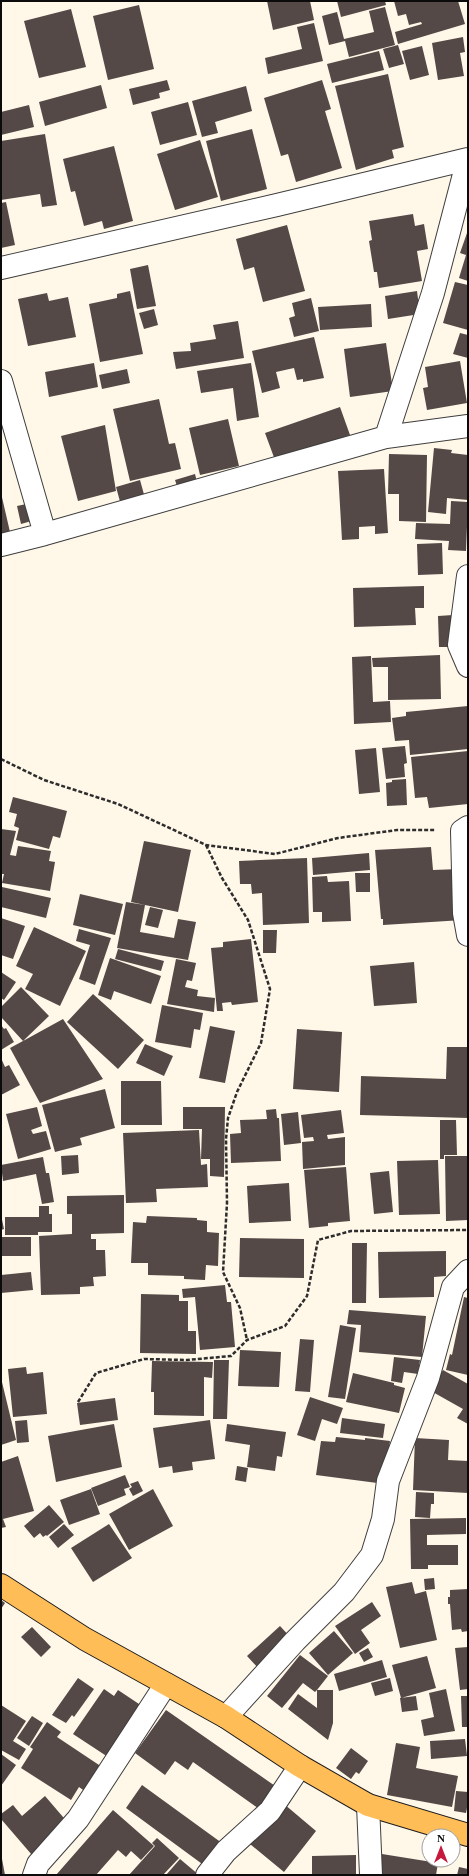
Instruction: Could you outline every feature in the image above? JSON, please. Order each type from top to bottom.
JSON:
[{"type":"main road","points":[[1,1585],[42,1609],[85,1639],[226,1717],[300,1766],[368,1805],[468,1835]]},
{"type":"street","points":[[1,268],[285,204],[468,159],[433,293],[386,437]]},
{"type":"street","points":[[1,381],[45,534]]},
{"type":"street","points":[[1,545],[45,534],[386,437],[468,426]]},
{"type":"street","points":[[468,576],[459,644],[468,666]]},
{"type":"street","points":[[465,829],[464,913],[468,935]]},
{"type":"street","points":[[226,1717],[295,1641],[344,1592],[372,1555],[383,1519],[388,1481],[428,1378],[453,1287],[468,1271]]},
{"type":"street","points":[[34,1875],[38,1864],[78,1819],[166,1684]]},
{"type":"street","points":[[207,1875],[226,1851],[270,1811],[300,1766]]},
{"type":"street","points":[[368,1805],[371,1875]]},
{"type":"path","points":[[1,759],[44,780],[118,804],[206,845],[275,854],[338,838],[397,830],[465,829]]},
{"type":"path","points":[[206,845],[222,878],[248,920],[270,989],[261,1043],[235,1099],[228,1118],[226,1139],[226,1203],[223,1272],[240,1308],[247,1340]]},
{"type":"path","points":[[78,1402],[96,1373],[144,1359],[187,1360],[231,1356],[247,1340],[285,1326],[307,1296],[318,1240],[351,1231],[468,1230]]},
{"type":"building","points":[[267,1],[310,1],[314,20],[273,30]]},
{"type":"building","points":[[337,1],[385,1],[386,5],[341,17]]},
{"type":"building","points":[[394,1],[458,1],[465,24],[398,44],[395,32],[422,24],[421,22],[409,25],[406,14],[398,16]]},
{"type":"building","points":[[139,5],[154,69],[108,80],[93,16]]},
{"type":"building","points":[[385,7],[395,45],[349,57],[345,41],[329,45],[322,16],[337,12],[344,39],[374,32],[369,11]]},
{"type":"building","points":[[71,9],[86,67],[39,78],[24,21]]},
{"type":"building","points":[[314,23],[323,61],[268,74],[265,58],[302,49],[297,27]]},
{"type":"building","points":[[463,37],[465,52],[460,53],[464,76],[438,80],[432,43]]},
{"type":"building","points":[[398,45],[404,64],[389,68],[383,49]]},
{"type":"building","points":[[422,46],[429,75],[410,80],[402,51]]},
{"type":"building","points":[[379,51],[384,70],[332,83],[327,64]]},
{"type":"building","points":[[388,74],[404,147],[392,150],[394,158],[356,170],[335,86]]},
{"type":"building","points":[[167,80],[170,90],[159,93],[160,98],[133,105],[129,89]]},
{"type":"building","points":[[322,80],[331,109],[325,111],[342,168],[296,182],[288,154],[281,156],[264,98]]},
{"type":"building","points":[[101,85],[107,108],[45,126],[39,102]]},
{"type":"building","points":[[246,86],[252,111],[215,122],[218,133],[202,137],[192,101]]},
{"type":"building","points":[[188,102],[197,135],[160,145],[151,112]]},
{"type":"building","points":[[29,105],[34,127],[1,135],[1,112]]},
{"type":"building","points":[[252,129],[267,189],[221,201],[206,141]]},
{"type":"building","points":[[45,134],[57,205],[42,207],[40,194],[1,200],[1,141]]},
{"type":"building","points":[[200,140],[218,197],[175,210],[157,154]]},
{"type":"building","points":[[114,146],[133,221],[104,229],[102,221],[84,226],[75,191],[71,192],[63,159]]},
{"type":"building","points":[[6,202],[15,245],[1,248],[1,203]]},
{"type":"building","points":[[413,214],[415,226],[424,224],[428,249],[417,251],[422,281],[379,288],[377,272],[374,272],[369,241],[372,240],[369,221]]},
{"type":"building","points":[[287,225],[305,291],[263,302],[254,267],[244,270],[236,239]]},
{"type":"building","points":[[467,233],[468,281],[459,278],[466,255],[460,253]]},
{"type":"building","points":[[148,265],[156,306],[137,309],[130,269]]},
{"type":"building","points":[[455,282],[468,285],[468,330],[443,323]]},
{"type":"building","points":[[130,291],[143,354],[100,362],[89,304],[117,298],[117,294]]},
{"type":"building","points":[[417,291],[420,314],[388,319],[385,296]]},
{"type":"building","points":[[47,293],[49,301],[68,297],[76,337],[28,346],[18,299]]},
{"type":"building","points":[[311,298],[319,331],[294,337],[289,318],[295,316],[292,303]]},
{"type":"building","points":[[371,304],[372,327],[320,330],[318,307]]},
{"type":"building","points":[[154,309],[158,325],[144,329],[139,313]]},
{"type":"building","points":[[238,321],[244,358],[176,369],[173,352],[191,351],[190,343],[216,339],[213,325]]},
{"type":"building","points":[[460,333],[468,335],[468,358],[453,354]]},
{"type":"building","points":[[314,337],[324,378],[303,382],[303,379],[297,380],[294,368],[276,372],[280,388],[262,393],[252,351]]},
{"type":"building","points":[[386,343],[393,391],[350,397],[344,349]]},
{"type":"building","points":[[460,361],[467,403],[427,410],[423,388],[428,387],[425,367]]},
{"type":"building","points":[[94,363],[98,387],[49,397],[45,372]]},
{"type":"building","points":[[251,363],[259,417],[237,421],[233,388],[201,393],[197,371]]},
{"type":"building","points":[[127,369],[130,383],[102,389],[99,375]]},
{"type":"building","points":[[159,399],[169,444],[175,443],[181,469],[130,481],[113,409]]},
{"type":"building","points":[[340,407],[350,435],[275,460],[265,433]]},
{"type":"building","points":[[228,419],[239,466],[200,475],[189,428]]},
{"type":"building","points":[[105,425],[116,491],[78,501],[61,436]]},
{"type":"building","points":[[434,448],[452,450],[451,453],[468,455],[468,500],[447,498],[446,514],[428,512]]},
{"type":"building","points":[[389,454],[427,455],[426,522],[399,521],[399,494],[388,494]]},
{"type":"building","points":[[384,469],[388,533],[375,534],[375,526],[359,527],[359,539],[342,540],[338,471]]},
{"type":"building","points":[[195,474],[198,486],[179,492],[175,480]]},
{"type":"building","points":[[140,480],[145,498],[121,505],[116,487]]},
{"type":"building","points":[[1,493],[10,532],[1,534]]},
{"type":"building","points":[[451,501],[468,502],[466,551],[448,550],[449,541],[415,539],[416,523],[450,524]]},
{"type":"building","points":[[31,503],[35,520],[21,524],[17,506]]},
{"type":"building","points":[[442,543],[443,574],[418,575],[417,544]]},
{"type":"building","points":[[424,586],[424,608],[415,608],[416,625],[354,627],[353,588]]},
{"type":"building","points":[[453,615],[454,647],[439,647],[438,616]]},
{"type":"building","points":[[440,655],[441,699],[388,700],[388,667],[373,667],[372,658]]},
{"type":"building","points":[[371,656],[373,702],[390,701],[391,722],[354,724],[352,657]]},
{"type":"building","points":[[468,706],[468,749],[410,755],[409,740],[395,741],[392,718],[406,716],[406,712]]},
{"type":"building","points":[[405,746],[407,763],[404,764],[405,777],[386,779],[382,748]]},
{"type":"building","points":[[376,748],[380,792],[359,794],[355,750]]},
{"type":"building","points":[[468,751],[468,804],[429,808],[427,797],[415,798],[411,757]]},
{"type":"building","points":[[406,779],[407,805],[387,806],[386,783],[392,782],[392,780]]},
{"type":"building","points":[[13,797],[67,811],[60,838],[53,836],[49,849],[16,840],[19,828],[14,826],[17,814],[9,812]]},
{"type":"building","points":[[1,829],[16,831],[10,855],[16,856],[18,846],[51,851],[49,861],[55,862],[50,891],[2,883],[4,874],[1,874]]},
{"type":"building","points":[[144,841],[191,850],[178,912],[131,902]]},
{"type":"building","points":[[431,847],[433,870],[459,869],[463,920],[383,925],[383,919],[381,919],[375,850]]},
{"type":"building","points":[[369,853],[370,870],[313,875],[312,858]]},
{"type":"building","points":[[307,858],[309,923],[263,925],[262,893],[252,894],[251,884],[240,884],[239,861]]},
{"type":"building","points":[[355,873],[370,873],[370,892],[356,892]]},
{"type":"building","points":[[327,876],[328,882],[349,881],[351,921],[322,922],[322,912],[313,912],[312,877]]},
{"type":"building","points":[[2,887],[51,898],[46,918],[1,907]]},
{"type":"building","points":[[80,894],[123,904],[115,935],[73,925]]},
{"type":"building","points":[[126,902],[145,905],[140,932],[174,938],[178,919],[196,922],[188,960],[117,948]]},
{"type":"building","points":[[150,907],[163,910],[158,928],[145,925]]},
{"type":"building","points":[[1,918],[25,926],[13,959],[1,955]]},
{"type":"building","points":[[34,927],[86,951],[60,1006],[25,989],[33,974],[16,966]]},
{"type":"building","points":[[79,929],[111,938],[95,985],[79,979],[90,945],[76,941]]},
{"type":"building","points":[[263,930],[277,930],[276,953],[263,953]]},
{"type":"building","points":[[251,939],[258,1002],[232,1005],[231,1002],[222,1003],[223,1011],[217,1011],[211,948],[223,947],[223,942]]},
{"type":"building","points":[[118,949],[164,961],[161,971],[115,959]]},
{"type":"building","points":[[110,958],[161,976],[151,1004],[114,991],[111,1000],[98,995]]},
{"type":"building","points":[[176,959],[196,963],[192,981],[187,980],[185,987],[198,990],[197,996],[215,998],[214,1012],[167,1004]]},
{"type":"building","points":[[414,962],[417,1003],[374,1006],[370,966]]},
{"type":"building","points":[[1,972],[16,982],[4,1000],[1,998]]},
{"type":"building","points":[[21,987],[49,1016],[23,1041],[1,1017],[1,1007]]},
{"type":"building","points":[[93,994],[144,1040],[118,1069],[67,1022]]},
{"type":"building","points":[[162,1005],[203,1013],[200,1030],[194,1029],[191,1048],[155,1042]]},
{"type":"building","points":[[63,1019],[103,1079],[40,1103],[10,1048]]},
{"type":"building","points":[[1,1025],[4,1029],[6,1028],[14,1042],[1,1050]]},
{"type":"building","points":[[210,1026],[235,1031],[225,1083],[199,1078]]},
{"type":"building","points":[[297,1029],[342,1032],[339,1092],[293,1089]]},
{"type":"building","points":[[145,1044],[173,1056],[164,1076],[136,1063]]},
{"type":"building","points":[[447,1047],[468,1047],[468,1118],[360,1115],[361,1076],[446,1079]]},
{"type":"building","points":[[1,1058],[5,1067],[9,1065],[20,1085],[1,1095]]},
{"type":"building","points":[[121,1081],[161,1081],[162,1125],[121,1125]]},
{"type":"building","points":[[105,1089],[115,1128],[80,1138],[82,1145],[55,1152],[42,1105]]},
{"type":"building","points":[[37,1107],[42,1126],[31,1130],[33,1134],[46,1131],[51,1149],[18,1159],[6,1114]]},
{"type":"building","points":[[183,1107],[225,1107],[224,1177],[210,1176],[210,1159],[201,1159],[202,1129],[183,1129]]},
{"type":"building","points":[[276,1109],[277,1118],[279,1118],[281,1161],[231,1163],[230,1134],[241,1133],[240,1120],[267,1119],[266,1110]]},
{"type":"building","points":[[341,1110],[344,1133],[327,1135],[328,1139],[345,1137],[345,1165],[303,1169],[302,1142],[314,1141],[313,1137],[304,1138],[301,1115]]},
{"type":"building","points":[[298,1112],[301,1143],[284,1145],[281,1114]]},
{"type":"building","points":[[440,1120],[456,1120],[457,1155],[444,1155],[444,1159],[440,1159]]},
{"type":"building","points":[[199,1130],[201,1165],[207,1164],[208,1187],[156,1189],[157,1202],[126,1203],[123,1133]]},
{"type":"building","points":[[78,1155],[79,1173],[62,1175],[61,1156]]},
{"type":"building","points":[[445,1156],[468,1156],[468,1220],[446,1221]]},
{"type":"building","points":[[43,1157],[46,1173],[49,1173],[54,1202],[42,1204],[36,1174],[3,1181],[1,1165]]},
{"type":"building","points":[[438,1160],[440,1214],[399,1215],[397,1161]]},
{"type":"building","points":[[346,1167],[350,1221],[328,1223],[328,1226],[309,1228],[304,1170]]},
{"type":"building","points":[[389,1171],[393,1212],[374,1214],[370,1173]]},
{"type":"building","points":[[289,1183],[291,1221],[249,1223],[247,1186]]},
{"type":"building","points":[[124,1195],[124,1233],[91,1234],[91,1239],[96,1239],[96,1250],[105,1250],[106,1276],[93,1277],[94,1286],[80,1287],[80,1294],[41,1295],[39,1236],[72,1234],[72,1214],[67,1214],[67,1196]]},
{"type":"building","points":[[39,1206],[49,1206],[49,1214],[52,1214],[52,1232],[38,1232],[38,1235],[5,1235],[5,1217],[39,1217]]},
{"type":"building","points":[[1,1215],[4,1229],[1,1230]]},
{"type":"building","points":[[147,1216],[197,1218],[197,1220],[207,1221],[207,1232],[219,1233],[218,1266],[206,1265],[205,1280],[184,1279],[184,1276],[148,1275],[148,1263],[131,1263],[133,1222],[146,1223]]},
{"type":"building","points":[[1,1237],[31,1237],[31,1256],[1,1256]]},
{"type":"building","points":[[240,1238],[304,1239],[304,1278],[239,1277]]},
{"type":"building","points":[[352,1243],[367,1243],[366,1303],[352,1303]]},
{"type":"building","points":[[446,1251],[446,1276],[434,1277],[434,1297],[379,1298],[378,1252]]},
{"type":"building","points":[[31,1272],[33,1290],[1,1293],[1,1275]]},
{"type":"building","points":[[225,1285],[227,1302],[231,1302],[235,1347],[200,1350],[195,1297],[183,1298],[182,1289]]},
{"type":"building","points":[[141,1294],[179,1295],[179,1301],[188,1301],[188,1331],[196,1331],[196,1354],[140,1353]]},
{"type":"building","points":[[464,1297],[468,1298],[468,1375],[446,1370],[450,1354],[452,1355]]},
{"type":"building","points":[[349,1310],[426,1316],[422,1357],[359,1352],[361,1325],[347,1324]]},
{"type":"building","points":[[340,1325],[356,1328],[345,1399],[328,1397]]},
{"type":"building","points":[[300,1339],[314,1340],[310,1392],[295,1391]]},
{"type":"building","points":[[240,1350],[281,1352],[279,1387],[238,1386]]},
{"type":"building","points":[[394,1357],[420,1360],[418,1374],[404,1372],[402,1383],[391,1381]]},
{"type":"building","points":[[214,1360],[229,1360],[227,1419],[213,1419]]},
{"type":"building","points":[[152,1361],[213,1362],[212,1378],[204,1377],[204,1416],[154,1415],[154,1392],[151,1392]]},
{"type":"building","points":[[26,1367],[27,1374],[43,1372],[47,1414],[13,1417],[8,1369]]},
{"type":"building","points":[[443,1370],[468,1384],[468,1424],[457,1418],[463,1409],[431,1391]]},
{"type":"building","points":[[353,1373],[394,1383],[394,1385],[405,1388],[399,1413],[346,1402]]},
{"type":"building","points":[[1,1378],[16,1440],[1,1445]]},
{"type":"building","points":[[310,1397],[343,1408],[337,1424],[322,1419],[315,1441],[297,1435]]},
{"type":"building","points":[[115,1398],[118,1420],[80,1425],[77,1403]]},
{"type":"building","points":[[342,1418],[385,1424],[383,1438],[340,1433]]},
{"type":"building","points":[[27,1420],[29,1442],[17,1443],[15,1421]]},
{"type":"building","points":[[210,1420],[215,1459],[192,1462],[193,1470],[173,1473],[172,1466],[159,1468],[153,1428]]},
{"type":"building","points":[[114,1424],[122,1467],[56,1482],[48,1436]]},
{"type":"building","points":[[227,1424],[286,1432],[282,1457],[277,1456],[275,1471],[247,1467],[250,1445],[225,1441]]},
{"type":"building","points":[[336,1437],[390,1441],[385,1484],[316,1475],[321,1441],[335,1442]]},
{"type":"building","points":[[415,1438],[449,1440],[448,1460],[468,1461],[468,1493],[413,1490]]},
{"type":"building","points":[[18,1456],[34,1511],[3,1519],[6,1527],[1,1528],[1,1462]]},
{"type":"building","points":[[237,1466],[248,1468],[246,1482],[235,1480]]},
{"type":"building","points":[[125,1475],[130,1487],[124,1489],[126,1495],[98,1506],[91,1488]]},
{"type":"building","points":[[138,1481],[143,1491],[133,1496],[129,1489],[132,1487],[130,1484]]},
{"type":"building","points":[[91,1489],[100,1514],[69,1525],[60,1500]]},
{"type":"building","points":[[153,1489],[173,1526],[129,1550],[109,1514]]},
{"type":"building","points":[[416,1492],[434,1493],[434,1504],[431,1504],[430,1518],[415,1517]]},
{"type":"building","points":[[49,1505],[64,1522],[47,1536],[46,1535],[43,1537],[40,1533],[34,1538],[24,1526]]},
{"type":"building","points":[[466,1518],[466,1534],[427,1535],[427,1545],[458,1545],[458,1565],[428,1565],[428,1569],[411,1569],[410,1519]]},
{"type":"building","points":[[64,1524],[74,1535],[58,1548],[49,1537]]},
{"type":"building","points":[[109,1524],[132,1558],[93,1582],[71,1548]]},
{"type":"building","points":[[434,1578],[435,1589],[425,1590],[424,1579]]},
{"type":"building","points":[[412,1582],[415,1594],[426,1591],[437,1640],[400,1648],[386,1587]]},
{"type":"building","points":[[468,1589],[468,1631],[462,1632],[461,1629],[452,1630],[450,1604],[448,1604],[450,1590]]},
{"type":"building","points":[[1,1600],[5,1603],[1,1609]]},
{"type":"building","points":[[372,1602],[381,1616],[361,1630],[370,1643],[355,1654],[335,1626]]},
{"type":"building","points":[[280,1626],[292,1639],[259,1669],[247,1656]]},
{"type":"building","points":[[32,1627],[51,1647],[41,1657],[21,1637]]},
{"type":"building","points":[[334,1631],[353,1653],[328,1675],[309,1653]]},
{"type":"building","points":[[468,1647],[468,1689],[460,1690],[455,1648]]},
{"type":"building","points":[[368,1648],[373,1657],[364,1662],[359,1653]]},
{"type":"building","points":[[300,1655],[328,1676],[315,1692],[303,1683],[282,1708],[267,1696]]},
{"type":"building","points":[[427,1656],[436,1688],[401,1698],[392,1665]]},
{"type":"building","points":[[382,1660],[387,1677],[339,1691],[334,1674]]},
{"type":"building","points":[[78,1678],[94,1689],[74,1717],[72,1715],[66,1723],[52,1715]]},
{"type":"building","points":[[390,1678],[393,1691],[375,1696],[371,1683]]},
{"type":"building","points":[[104,1689],[114,1696],[118,1690],[142,1706],[108,1757],[73,1734]]},
{"type":"building","points":[[446,1689],[455,1731],[424,1736],[421,1720],[434,1717],[429,1693]]},
{"type":"building","points":[[317,1690],[333,1690],[333,1723],[328,1740],[288,1709],[298,1694],[317,1708]]},
{"type":"building","points":[[416,1696],[418,1710],[402,1712],[400,1698]]},
{"type":"building","points":[[461,1696],[468,1696],[468,1727],[462,1727]]},
{"type":"building","points":[[1,1705],[26,1721],[13,1741],[26,1749],[19,1760],[1,1750]]},
{"type":"building","points":[[166,1710],[278,1788],[262,1811],[193,1762],[188,1770],[175,1761],[165,1775],[135,1753]]},
{"type":"building","points":[[32,1716],[43,1723],[29,1746],[17,1738]]},
{"type":"building","points":[[47,1722],[61,1732],[57,1737],[102,1767],[86,1792],[79,1787],[71,1800],[21,1768],[33,1749],[30,1747]]},
{"type":"building","points":[[465,1739],[467,1756],[431,1759],[430,1741]]},
{"type":"building","points":[[396,1743],[420,1747],[416,1768],[458,1776],[452,1807],[387,1795]]},
{"type":"building","points":[[351,1748],[368,1761],[359,1774],[356,1772],[351,1779],[336,1768]]},
{"type":"building","points":[[1,1754],[16,1765],[1,1786]]},
{"type":"building","points":[[142,1785],[226,1846],[209,1869],[126,1808]]},
{"type":"building","points":[[456,1791],[468,1792],[468,1808],[466,1813],[454,1811]]},
{"type":"building","points":[[45,1796],[69,1824],[32,1855],[1,1819],[1,1814],[13,1805],[22,1816]]},
{"type":"building","points":[[284,1804],[316,1831],[284,1872],[250,1844]]},
{"type":"building","points":[[113,1810],[154,1846],[141,1860],[131,1851],[126,1857],[118,1850],[96,1875],[56,1875]]},
{"type":"building","points":[[157,1838],[179,1858],[163,1875],[129,1875],[155,1846],[152,1843]]},
{"type":"building","points":[[382,1854],[421,1860],[421,1868],[437,1868],[436,1875],[379,1875]]},
{"type":"building","points":[[356,1855],[356,1875],[312,1875],[312,1856]]},
{"type":"building","points":[[2,1859],[5,1875],[1,1875]]},
{"type":"building","points":[[180,1859],[199,1875],[166,1875]]},
{"type":"building","points":[[459,1868],[468,1869],[468,1875],[457,1875]]}]
